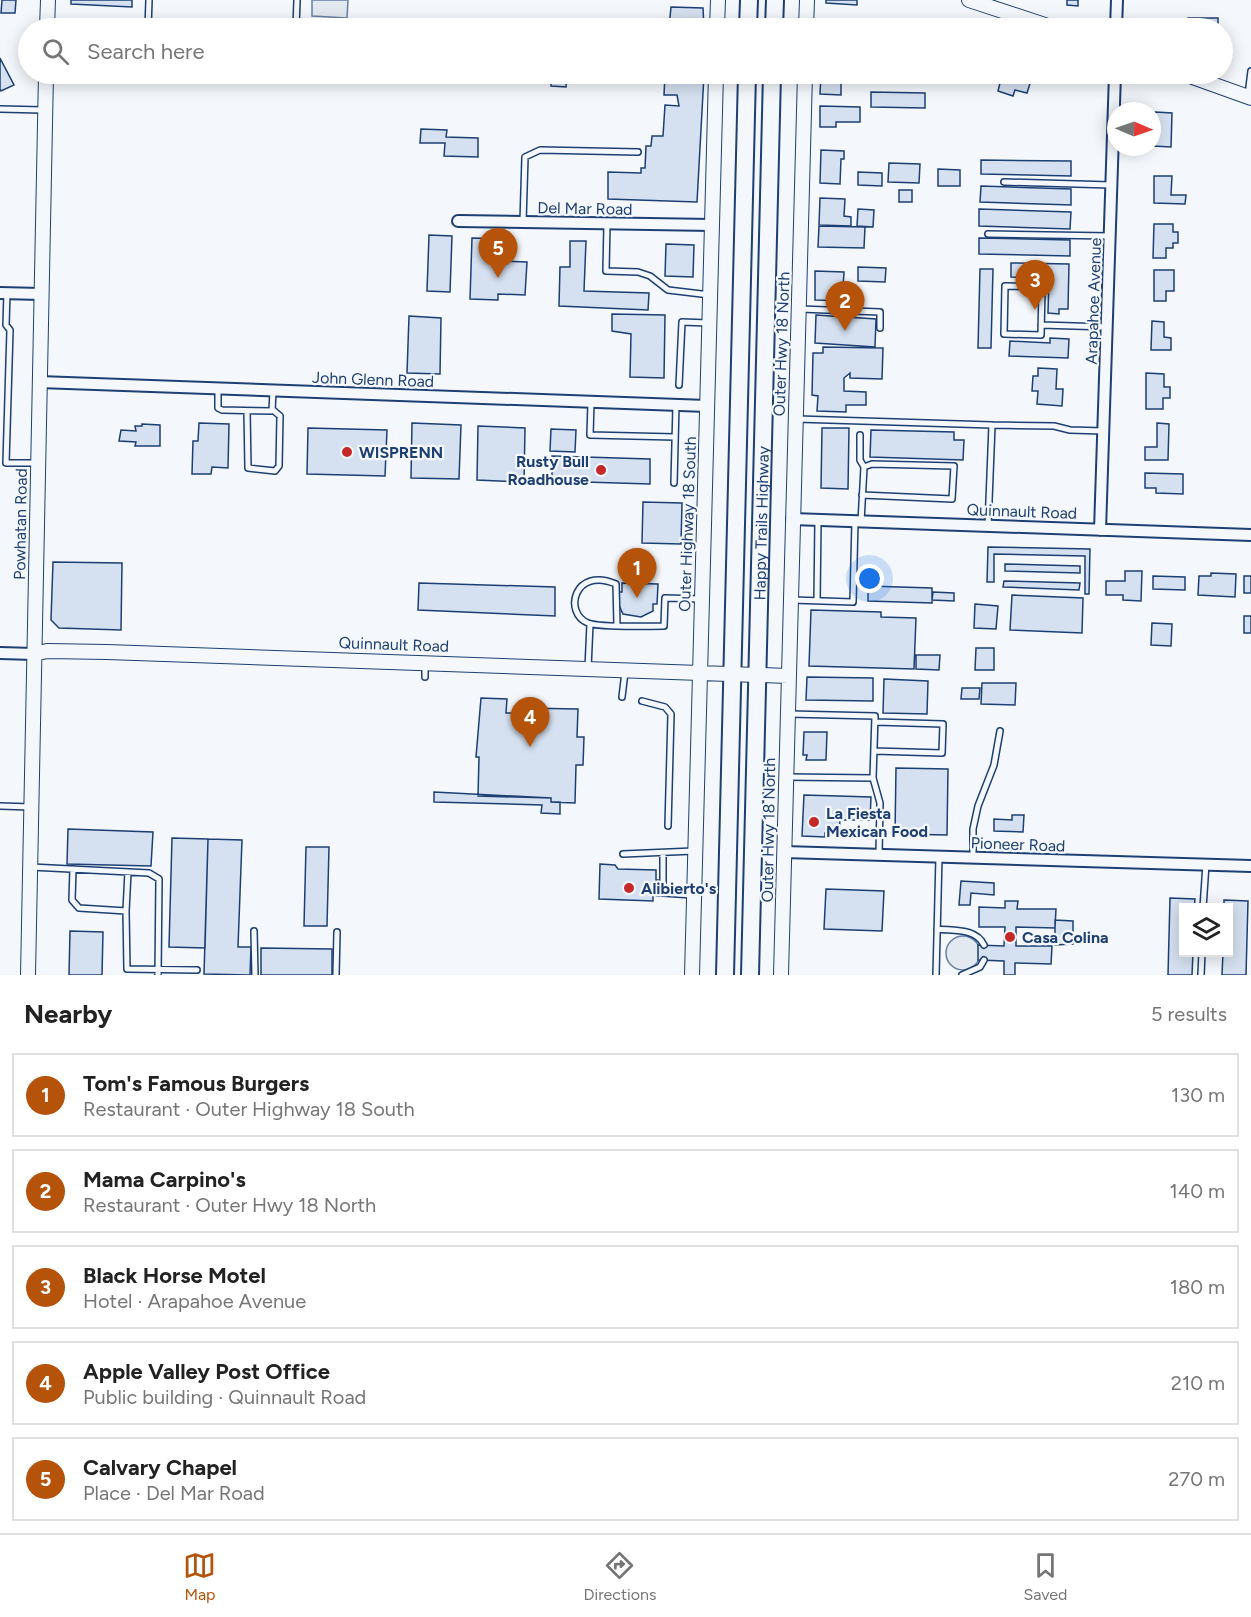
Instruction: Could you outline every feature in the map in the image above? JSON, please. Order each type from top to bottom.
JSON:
[{"type":"main road","points":[[748,18],[749,0]]},
{"type":"main road","points":[[764,18],[765,0]]},
{"type":"main road","points":[[774,18],[775,0]]},
{"type":"main road","name":"Happy Trails Highway","points":[[725,975],[747,84]]},
{"type":"main road","name":"Happy Trails Highway","points":[[750,975],[771,84]]},
{"type":"street","points":[[47,18],[48,0]]},
{"type":"street","points":[[717,18],[718,0]]},
{"type":"street","points":[[806,18],[807,0]]},
{"type":"street","points":[[969,0],[1024,18]]},
{"type":"street","points":[[1116,18],[1117,0]]},
{"type":"street","name":"Powhatan Road","points":[[28,975],[46,84]]},
{"type":"street","name":"Outer Highway 18 South","points":[[692,975],[716,84]]},
{"type":"street","name":"Outer Hwy 18 North","points":[[781,975],[805,84]]},
{"type":"street","name":"Arapahoe Avenue","points":[[1100,530],[1115,84]]},
{"type":"street","points":[[1212,84],[1249,97]]},
{"type":"street","name":"Del Mar Road","points":[[458,221],[712,225]]},
{"type":"street","points":[[3,293],[40,294]]},
{"type":"street","name":"John Glenn Road","points":[[39,382],[707,406]]},
{"type":"street","name":"Quinnault Road","points":[[792,519],[1251,535]]},
{"type":"street","name":"Quinnault Road","points":[[0,653],[107,652],[788,676]]},
{"type":"street","name":"Pioneer Road","points":[[784,852],[1251,866]]},
{"type":"lane","points":[[148,18],[149,0]]},
{"type":"lane","points":[[296,18],[297,0]]},
{"type":"lane","points":[[1249,97],[1251,71]]},
{"type":"lane","points":[[0,109],[45,110]]},
{"type":"lane","points":[[523,222],[525,157],[540,150],[638,152]]},
{"type":"lane","points":[[1004,182],[1111,185]]},
{"type":"lane","points":[[607,224],[606,271],[638,272],[650,276],[668,290],[710,296]]},
{"type":"lane","points":[[988,234],[1110,236]]},
{"type":"lane","points":[[1005,286],[1042,286],[1041,325],[1041,335],[1004,334],[1005,286]]},
{"type":"lane","points":[[3,293],[6,325],[10,330],[6,463],[38,463]]},
{"type":"lane","points":[[798,309],[880,312],[880,328]]},
{"type":"lane","points":[[679,385],[682,322],[709,323]]},
{"type":"lane","points":[[1041,325],[1107,327]]},
{"type":"lane","points":[[218,389],[219,410],[273,410],[280,416],[279,466],[275,471],[248,468],[247,411]]},
{"type":"lane","points":[[273,391],[273,410]]},
{"type":"lane","points":[[591,402],[590,435],[675,437]]},
{"type":"lane","points":[[674,483],[676,405]]},
{"type":"lane","points":[[795,419],[1054,426],[1070,430],[1103,431]]},
{"type":"lane","points":[[988,526],[992,425]]},
{"type":"lane","points":[[790,600],[853,602],[864,468],[860,460],[860,435]]},
{"type":"lane","points":[[862,495],[952,499],[954,466],[872,464],[864,468]]},
{"type":"lane","points":[[817,601],[818,520]]},
{"type":"lane","points":[[617,625],[616,584],[592,582],[581,584],[577,589],[576,606],[582,619],[590,624],[617,625],[664,626],[665,598],[702,599]]},
{"type":"lane","points":[[588,668],[590,624]]},
{"type":"lane","points":[[425,677],[426,662]]},
{"type":"lane","points":[[622,697],[625,669]]},
{"type":"lane","points":[[642,700],[665,707],[671,714],[668,826]]},
{"type":"lane","points":[[787,714],[875,716],[873,778],[880,803],[879,855]]},
{"type":"lane","points":[[874,722],[943,724],[942,753],[874,751]]},
{"type":"lane","points":[[973,858],[976,817],[994,765],[1000,731]]},
{"type":"lane","points":[[786,777],[873,778]]},
{"type":"lane","points":[[0,806],[31,807]]},
{"type":"lane","points":[[623,854],[695,850]]},
{"type":"lane","points":[[663,853],[663,893],[694,895]]},
{"type":"lane","points":[[936,975],[939,857]]},
{"type":"lane","points":[[1203,903],[1206,864]]},
{"type":"lane","points":[[30,867],[149,873],[159,879],[158,973]]},
{"type":"lane","points":[[73,869],[72,900],[76,907],[126,911]]},
{"type":"lane","points":[[128,872],[126,967],[158,973],[197,970]]},
{"type":"lane","points":[[937,929],[968,932],[981,939],[984,945]]},
{"type":"lane","points":[[254,931],[255,975]]},
{"type":"lane","points":[[336,975],[337,932]]},
{"type":"lane","points":[[1201,975],[1202,957]]},
{"type":"lane","points":[[963,975],[980,967],[984,960]]},
{"type":"shaded area","points":[[312,0],[348,0],[347,18],[312,16]]},
{"type":"shaded area","points":[[963,936],[975,941],[980,953],[975,965],[963,970],[951,965],[946,953],[951,941]]},
{"type":"building","points":[[2,0],[16,0],[15,13],[1,13]]},
{"type":"building","points":[[71,0],[132,0],[132,7],[71,4]]},
{"type":"building","points":[[826,0],[857,0],[857,5],[826,3]]},
{"type":"building","points":[[1067,0],[1078,0],[1078,6],[1067,5]]},
{"type":"building","points":[[671,7],[703,8],[704,18],[670,18]]},
{"type":"building","points":[[0,58],[14,85],[1,91],[0,89]]},
{"type":"building","points":[[551,84],[566,84],[566,87],[551,86]]},
{"type":"building","points":[[665,84],[704,84],[697,202],[608,199],[608,172],[641,173],[641,168],[645,168],[646,146],[651,146],[652,136],[663,136],[665,105],[679,106],[677,95],[664,95]]},
{"type":"building","points":[[820,84],[841,84],[841,95],[820,94]]},
{"type":"building","points":[[1000,84],[1030,84],[1027,93],[1015,90],[1013,96],[998,91]]},
{"type":"building","points":[[871,92],[925,93],[925,108],[871,107]]},
{"type":"building","points":[[820,106],[860,107],[860,122],[836,122],[836,127],[820,127]]},
{"type":"building","points":[[1161,112],[1172,113],[1171,147],[1161,146]]},
{"type":"building","points":[[421,129],[447,130],[446,137],[478,138],[478,157],[444,156],[445,143],[420,143]]},
{"type":"building","points":[[821,150],[844,151],[844,159],[841,159],[840,184],[820,183]]},
{"type":"building","points":[[981,160],[1071,161],[1071,176],[981,174]]},
{"type":"building","points":[[889,163],[920,164],[919,183],[888,182]]},
{"type":"building","points":[[938,169],[960,170],[960,186],[938,186]]},
{"type":"building","points":[[858,172],[882,173],[882,186],[858,185]]},
{"type":"building","points":[[1154,176],[1172,176],[1171,195],[1186,195],[1185,204],[1154,203]]},
{"type":"building","points":[[981,186],[1071,189],[1071,205],[980,202]]},
{"type":"building","points":[[899,190],[912,190],[912,202],[899,202]]},
{"type":"building","points":[[820,198],[845,199],[844,216],[851,217],[851,226],[819,225]]},
{"type":"building","points":[[858,209],[874,210],[873,227],[857,226]]},
{"type":"building","points":[[979,209],[1071,212],[1070,229],[979,226]]},
{"type":"building","points":[[1154,224],[1173,224],[1173,232],[1178,232],[1178,243],[1173,243],[1173,248],[1166,248],[1166,258],[1153,258]]},
{"type":"building","points":[[819,226],[865,227],[864,248],[818,247]]},
{"type":"building","points":[[429,235],[452,236],[450,292],[427,291]]},
{"type":"building","points":[[472,238],[506,239],[505,261],[527,262],[525,295],[498,294],[498,300],[470,299]]},
{"type":"building","points":[[979,238],[1070,240],[1070,256],[979,254]]},
{"type":"building","points":[[570,241],[586,241],[584,291],[649,293],[648,310],[559,306],[560,267],[570,267]]},
{"type":"building","points":[[666,244],[694,245],[693,277],[665,276]]},
{"type":"building","points":[[1011,263],[1069,264],[1068,309],[1059,309],[1059,314],[1048,313],[1049,278],[1011,277]]},
{"type":"building","points":[[858,267],[886,268],[885,282],[858,281]]},
{"type":"building","points":[[980,269],[993,269],[991,348],[978,348]]},
{"type":"building","points":[[1154,270],[1174,270],[1174,291],[1166,291],[1166,301],[1154,301]]},
{"type":"building","points":[[815,271],[844,272],[843,288],[850,288],[850,301],[815,300]]},
{"type":"building","points":[[612,314],[665,315],[664,378],[630,377],[631,334],[612,331]]},
{"type":"building","points":[[816,315],[876,319],[875,347],[815,343]]},
{"type":"building","points":[[409,316],[441,318],[440,374],[407,373]]},
{"type":"building","points":[[1152,321],[1164,322],[1164,337],[1171,338],[1171,350],[1151,350]]},
{"type":"building","points":[[1050,338],[1069,339],[1068,358],[1009,356],[1010,341],[1050,343]]},
{"type":"building","points":[[823,347],[883,348],[882,379],[850,378],[850,373],[844,378],[844,391],[866,392],[866,405],[846,405],[846,412],[817,411],[818,396],[812,395],[813,353],[823,353]]},
{"type":"building","points":[[1038,368],[1057,369],[1056,389],[1063,389],[1062,406],[1037,404],[1038,391],[1032,391],[1033,376],[1038,376]]},
{"type":"building","points":[[1146,373],[1164,374],[1164,387],[1170,387],[1170,398],[1163,398],[1163,409],[1146,409]]},
{"type":"building","points":[[199,423],[229,424],[228,468],[212,467],[211,474],[192,474],[193,441],[198,441]]},
{"type":"building","points":[[412,423],[461,425],[459,479],[411,478]]},
{"type":"building","points":[[1157,423],[1169,424],[1168,460],[1145,460],[1145,447],[1157,447]]},
{"type":"building","points":[[142,424],[160,425],[160,446],[135,446],[136,442],[119,441],[121,430],[136,431],[135,426],[142,426]]},
{"type":"building","points":[[478,426],[525,428],[524,482],[477,480]]},
{"type":"building","name":"WISPRENN","points":[[308,428],[387,430],[385,476],[307,474]]},
{"type":"building","points":[[822,428],[849,428],[848,489],[821,488]]},
{"type":"building","points":[[551,429],[576,430],[575,452],[550,451]]},
{"type":"building","points":[[871,430],[954,432],[954,440],[964,440],[963,460],[870,457]]},
{"type":"building","name":"Rusty Bull Roadhouse","points":[[552,456],[650,459],[650,484],[552,481]]},
{"type":"building","points":[[1145,473],[1183,474],[1183,494],[1156,493],[1156,488],[1145,488]]},
{"type":"building","points":[[643,502],[682,503],[681,544],[642,543]]},
{"type":"building","points":[[988,547],[1090,549],[1089,594],[1085,594],[1085,556],[994,554],[994,582],[987,582]]},
{"type":"building","points":[[53,562],[122,563],[121,630],[59,628],[51,620]]},
{"type":"building","points":[[1005,564],[1080,566],[1080,573],[1005,571]]},
{"type":"building","points":[[1125,571],[1142,571],[1141,601],[1123,600],[1123,595],[1106,595],[1106,581],[1125,581]]},
{"type":"building","points":[[1211,573],[1236,574],[1235,597],[1198,595],[1199,576],[1211,576]]},
{"type":"building","points":[[1153,576],[1185,577],[1185,590],[1153,589]]},
{"type":"building","points":[[1244,576],[1251,576],[1251,593],[1244,593]]},
{"type":"building","points":[[1004,581],[1080,583],[1079,590],[1003,587]]},
{"type":"building","points":[[419,583],[555,587],[555,616],[418,610]]},
{"type":"building","points":[[622,583],[658,584],[657,604],[653,604],[653,611],[641,617],[623,614],[618,603],[618,592],[622,592]]},
{"type":"building","points":[[868,586],[932,588],[932,603],[868,601]]},
{"type":"building","points":[[933,592],[954,593],[954,601],[932,600]]},
{"type":"building","points":[[1012,595],[1083,598],[1082,633],[1010,630]]},
{"type":"building","points":[[975,604],[998,606],[996,629],[974,628]]},
{"type":"building","points":[[811,610],[881,612],[881,617],[916,618],[914,669],[809,666]]},
{"type":"building","points":[[1244,616],[1251,616],[1251,633],[1244,633]]},
{"type":"building","points":[[1152,623],[1172,624],[1171,646],[1151,645]]},
{"type":"building","points":[[976,648],[994,648],[994,670],[975,670]]},
{"type":"building","points":[[916,655],[940,655],[939,670],[916,669]]},
{"type":"building","points":[[807,677],[873,678],[873,701],[806,700]]},
{"type":"building","points":[[884,679],[928,681],[927,714],[883,713]]},
{"type":"building","points":[[982,683],[1016,683],[1015,705],[981,704]]},
{"type":"building","points":[[962,688],[980,688],[979,699],[961,699]]},
{"type":"building","points":[[481,698],[507,699],[506,713],[522,713],[522,708],[578,709],[577,737],[584,737],[583,765],[576,765],[575,803],[551,802],[551,798],[478,796],[479,757],[476,757]]},
{"type":"building","points":[[804,732],[827,732],[826,760],[806,760],[807,755],[803,755]]},
{"type":"building","points":[[896,768],[948,769],[947,835],[895,834]]},
{"type":"building","points":[[434,792],[551,798],[551,802],[560,802],[560,814],[541,813],[542,805],[434,802]]},
{"type":"building","points":[[804,795],[871,797],[870,820],[840,820],[839,833],[825,833],[825,837],[802,836]]},
{"type":"building","points":[[1012,815],[1024,815],[1023,832],[994,831],[994,819],[1012,820]]},
{"type":"building","points":[[68,829],[153,832],[151,866],[67,864]]},
{"type":"building","points":[[172,838],[208,839],[205,948],[169,947]]},
{"type":"building","points":[[208,839],[242,840],[238,947],[251,947],[250,975],[204,974]]},
{"type":"building","points":[[306,847],[329,847],[327,926],[304,926]]},
{"type":"building","name":"Alibierto's","points":[[600,864],[615,865],[618,869],[656,870],[656,880],[659,880],[659,896],[653,895],[653,901],[599,899]]},
{"type":"building","points":[[961,881],[994,883],[994,895],[971,893],[970,905],[959,905]]},
{"type":"building","points":[[826,889],[884,891],[882,931],[824,929]]},
{"type":"building","points":[[1170,898],[1195,899],[1195,903],[1179,903],[1179,957],[1193,957],[1192,975],[1168,975]]},
{"type":"building","points":[[1224,900],[1248,901],[1246,975],[1222,975],[1223,957],[1233,957],[1233,903],[1224,903]]},
{"type":"building","name":"Casa Colina","points":[[1005,901],[1018,901],[1017,909],[1056,909],[1055,928],[1016,927],[1016,946],[1052,946],[1051,964],[1015,963],[1015,975],[1004,975],[1004,961],[978,960],[978,945],[1004,946],[1005,927],[979,927],[979,907],[1005,908]]},
{"type":"building","points":[[1055,920],[1073,921],[1073,944],[1055,945]]},
{"type":"building","points":[[70,931],[103,932],[102,975],[69,975]]},
{"type":"building","points":[[261,948],[332,949],[332,975],[261,975]]},
{"type":"place","name":"Calvary Chapel","points":[[498,278]]},
{"type":"place","name":"Black Horse Motel","points":[[1035,310]]},
{"type":"place","name":"Mama Carpino's","points":[[845,331]]},
{"type":"place","name":"WISPRENN","points":[[347,452]]},
{"type":"place","name":"Rusty Bull Roadhouse","points":[[601,470]]},
{"type":"place","name":"Tom's Famous Burgers","points":[[637,598]]},
{"type":"place","name":"Apple Valley Post Office","points":[[530,747]]},
{"type":"place","name":"La Fiesta Mexican Food","points":[[814,822]]},
{"type":"place","name":"Alibierto's","points":[[629,888]]},
{"type":"place","name":"Casa Colina","points":[[1010,937]]}]
